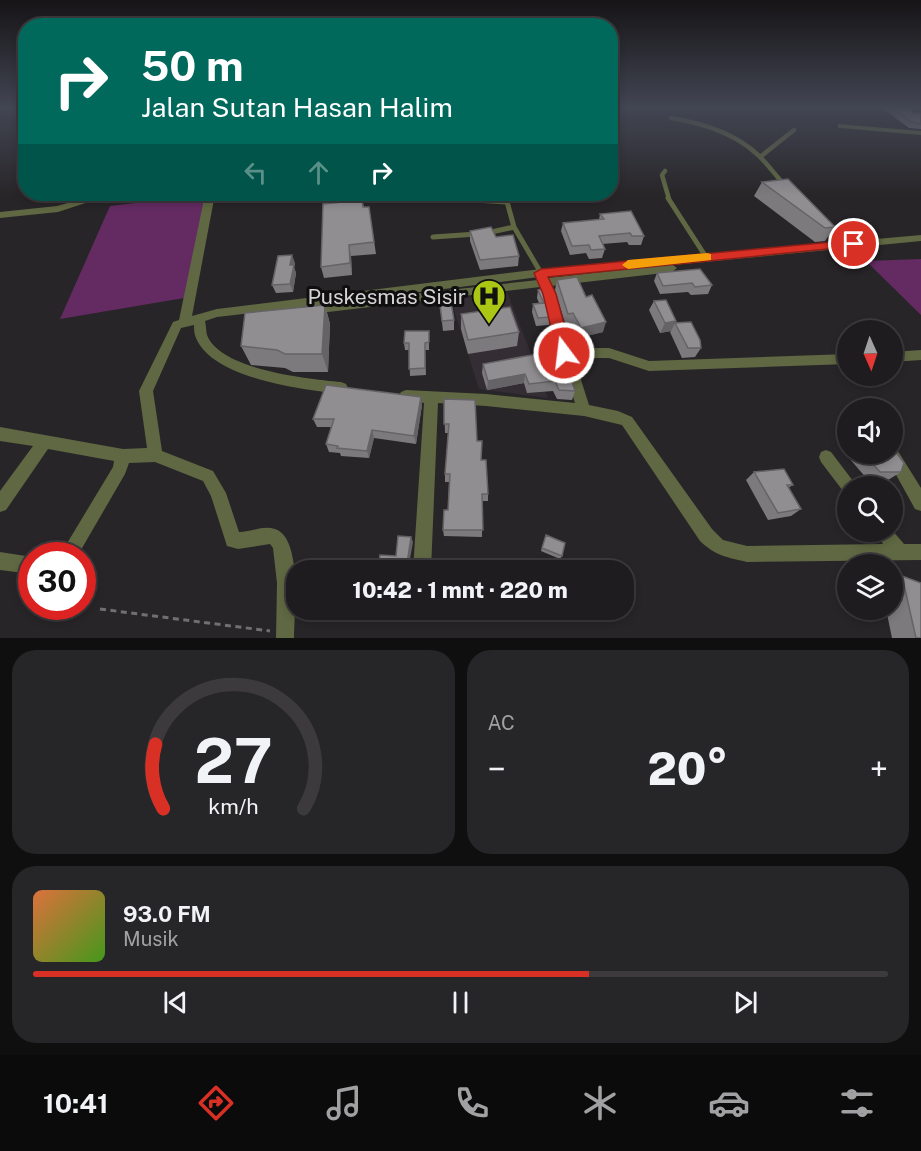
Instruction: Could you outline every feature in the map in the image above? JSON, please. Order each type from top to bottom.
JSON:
[{"type":"street","points":[[0,215],[58,209],[85,201]]},
{"type":"street","points":[[209,201],[195,319],[202,338],[215,354],[235,367],[248,372],[352,389]]},
{"type":"street","points":[[155,455],[146,391],[173,328],[195,319],[216,321],[706,257],[921,238]]},
{"type":"street","points":[[543,278],[921,245]]},
{"type":"street","points":[[543,278],[564,353],[584,410]]},
{"type":"street","points":[[564,353],[609,353],[650,366],[837,359]]},
{"type":"street","points":[[903,356],[921,355]]},
{"type":"street","points":[[387,393],[584,410],[618,417],[627,422],[706,535],[719,547],[732,553],[921,552]]},
{"type":"street","points":[[423,560],[431,398]]},
{"type":"street","points":[[0,434],[123,456],[155,455],[208,476],[218,494],[233,540],[243,543],[269,536],[277,537],[282,543],[286,561],[285,635]]},
{"type":"street","points":[[0,504],[44,443]]},
{"type":"street","points":[[76,542],[120,469],[123,456]]},
{"type":"street","points":[[826,457],[840,476]]},
{"type":"street","points":[[898,464],[921,503]]},
{"type":"street","points":[[892,542],[900,552]]},
{"type":"street","points":[[0,561],[18,564]]},
{"type":"lane","points":[[727,137],[760,157],[787,187]]},
{"type":"lane","points":[[760,157],[786,137]]},
{"type":"lane","points":[[665,171],[662,175],[663,186],[668,197],[706,257]]},
{"type":"lane","points":[[492,201],[506,202],[514,227],[543,278]]},
{"type":"lane","points":[[819,222],[839,245]]},
{"type":"lane","points":[[433,237],[470,235],[514,227]]},
{"type":"path","points":[[100,609],[285,635]]},
{"type":"shaded area","points":[[153,201],[204,201],[184,298],[60,319],[110,206]]},
{"type":"shaded area","points":[[921,259],[921,315],[866,261]]},
{"type":"shaded area","name":"Puskesmas Sisir","points":[[507,292],[548,398],[479,389],[451,300]]},
{"type":"building","points":[[788,179],[835,227],[825,228],[762,182]]},
{"type":"building","points":[[362,201],[363,207],[369,207],[374,242],[349,245],[350,263],[321,267],[323,204]]},
{"type":"building","points":[[631,211],[644,236],[632,236],[630,233],[599,236],[605,249],[591,250],[589,245],[572,246],[563,223],[604,219],[600,214]]},
{"type":"building","points":[[491,227],[496,237],[513,235],[519,256],[480,260],[470,231]]},
{"type":"building","points":[[292,255],[290,265],[294,265],[290,284],[272,285],[278,256]]},
{"type":"building","points":[[700,269],[712,285],[695,287],[692,283],[663,286],[657,273]]},
{"type":"building","points":[[577,277],[586,297],[592,295],[606,322],[581,328],[573,313],[568,314],[557,280]]},
{"type":"building","points":[[542,289],[551,317],[538,318],[533,304],[544,303],[538,290]]},
{"type":"building","points":[[450,296],[454,320],[442,321],[439,297]]},
{"type":"building","points":[[666,300],[676,321],[665,323],[654,301]]},
{"type":"building","points":[[325,305],[322,354],[285,354],[277,350],[241,346],[245,313]]},
{"type":"building","points":[[510,307],[519,332],[468,340],[461,314]]},
{"type":"building","points":[[691,322],[700,340],[701,348],[688,348],[675,323]]},
{"type":"building","points":[[405,331],[429,331],[429,342],[425,343],[425,368],[409,369],[409,343],[404,343]]},
{"type":"building","points":[[537,354],[539,360],[564,357],[575,391],[559,390],[555,381],[529,384],[525,374],[488,381],[483,364]]},
{"type":"building","points":[[326,385],[421,397],[414,436],[372,430],[367,451],[337,448],[338,446],[326,444],[334,419],[313,419]]},
{"type":"building","points":[[444,399],[475,400],[477,441],[482,441],[481,460],[486,460],[488,494],[482,494],[483,530],[443,530],[444,510],[448,510],[450,474],[445,474],[449,424],[444,424]]},
{"type":"building","points":[[904,463],[901,472],[880,472],[873,464]]},
{"type":"building","points":[[784,469],[793,485],[787,485],[801,509],[778,513],[754,472]]},
{"type":"building","points":[[546,535],[565,543],[562,556],[542,548]]},
{"type":"building","points":[[398,536],[411,537],[408,560],[379,560],[380,555],[396,556]]},
{"type":"building","points":[[903,576],[921,583],[921,638],[916,638]]},
{"type":"slow traffic","points":[[628,265],[707,257]]},
{"type":"place","name":"Puskesmas Sisir","points":[[489,325]]},
{"type":"route","points":[[564,353],[549,294],[541,273],[854,244]]}]
